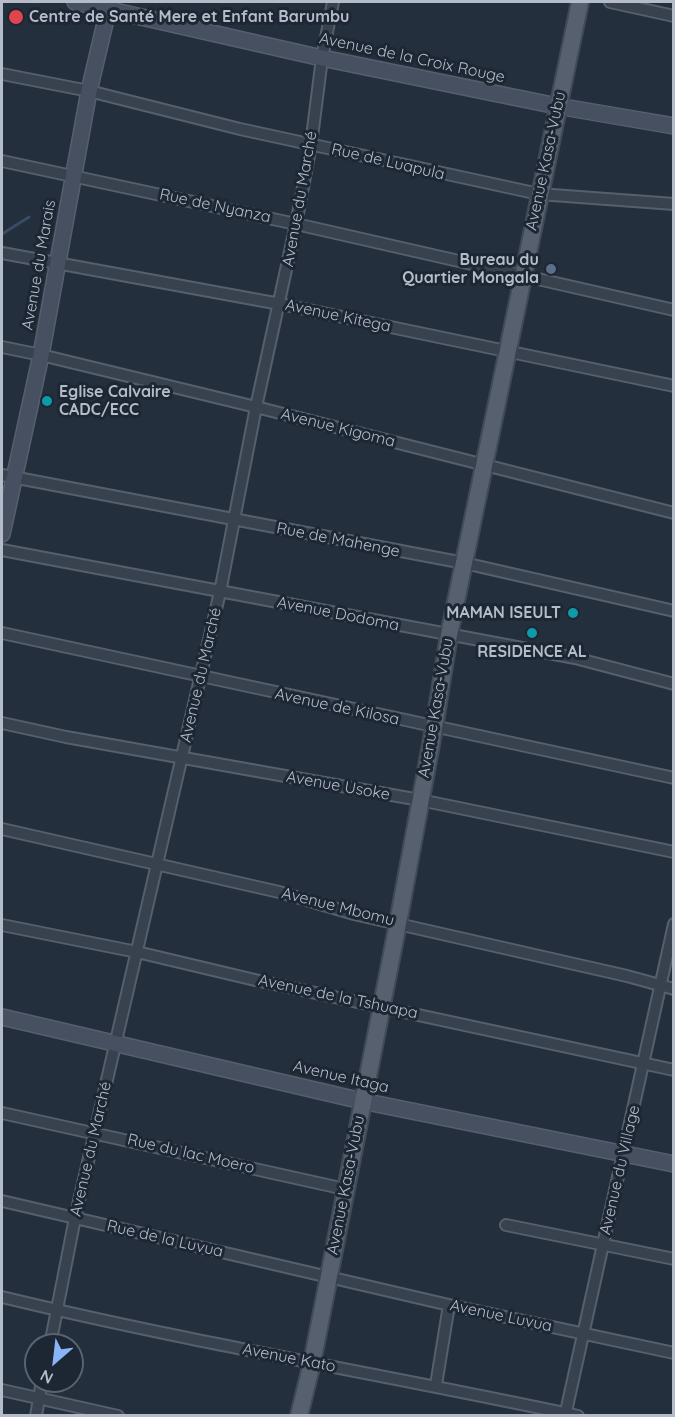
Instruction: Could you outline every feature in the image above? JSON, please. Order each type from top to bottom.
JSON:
[{"type":"main road","name":"Avenue Kasa-Vubu","points":[[299,1416],[312,1363],[398,923],[449,635],[580,2]]},
{"type":"street","name":"Avenue de la Croix Rouge","points":[[75,2],[110,5],[322,58],[557,106],[674,126]]},
{"type":"street","name":"Avenue du Marché","points":[[53,1333],[75,1218],[220,592],[256,407],[296,224],[311,145],[322,58],[333,2]]},
{"type":"street","points":[[610,2],[674,16]]},
{"type":"street","name":"Avenue du Marais","points":[[2,534],[8,476],[41,355],[89,91],[110,5]]},
{"type":"street","name":"Rue de Luapula","points":[[2,74],[89,91],[311,145],[539,194],[674,204]]},
{"type":"street","name":"Rue de Nyanza","points":[[2,161],[296,224],[674,310]]},
{"type":"street","name":"Avenue Kitega","points":[[2,253],[280,304],[674,386]]},
{"type":"street","name":"Avenue Kigoma","points":[[2,347],[256,407],[674,513]]},
{"type":"street","name":"Rue de Mahenge","points":[[8,476],[464,563],[674,611]]},
{"type":"street","name":"Avenue Dodoma","points":[[2,550],[575,658],[674,684]]},
{"type":"street","name":"Avenue de Kilosa","points":[[2,633],[201,678],[674,778]]},
{"type":"street","name":"Avenue Usoke","points":[[2,723],[66,737],[420,800],[674,852]]},
{"type":"street","name":"Avenue Mbomu","points":[[2,829],[279,892],[354,914],[674,988]]},
{"type":"street","name":"Avenue du Village","points":[[566,1414],[674,924]]},
{"type":"street","name":"Avenue de la Tshuapa","points":[[2,925],[137,951],[255,980],[674,1070]]},
{"type":"street","name":"Avenue Itaga","points":[[2,1017],[362,1101],[674,1164]]},
{"type":"street","name":"Rue du lac Moero","points":[[2,1113],[345,1189]]},
{"type":"street","name":"Rue de la Luvua","points":[[2,1201],[328,1277]]},
{"type":"street","points":[[506,1225],[674,1259]]},
{"type":"street","name":"Avenue Luvua","points":[[328,1277],[674,1353]]},
{"type":"street","name":"Avenue Kato","points":[[2,1297],[58,1311],[312,1363],[436,1385],[578,1416]]},
{"type":"street","points":[[436,1385],[449,1305]]},
{"type":"street","points":[[2,1390],[118,1416]]},
{"type":"street","points":[[36,1416],[40,1393]]},
{"type":"waterway","points":[[2,234],[29,217]]},
{"type":"place","name":"Centre de Santé Mere et Enfant Barumbu","points":[[16,17]]},
{"type":"place","name":"Bureau du Quartier Mongala","points":[[551,269]]},
{"type":"place","name":"Eglise Calvaire CADC/ECC","points":[[47,401]]},
{"type":"place","name":"MAMAN ISEULT","points":[[573,613]]},
{"type":"place","name":"RESIDENCE AL","points":[[532,633]]}]
